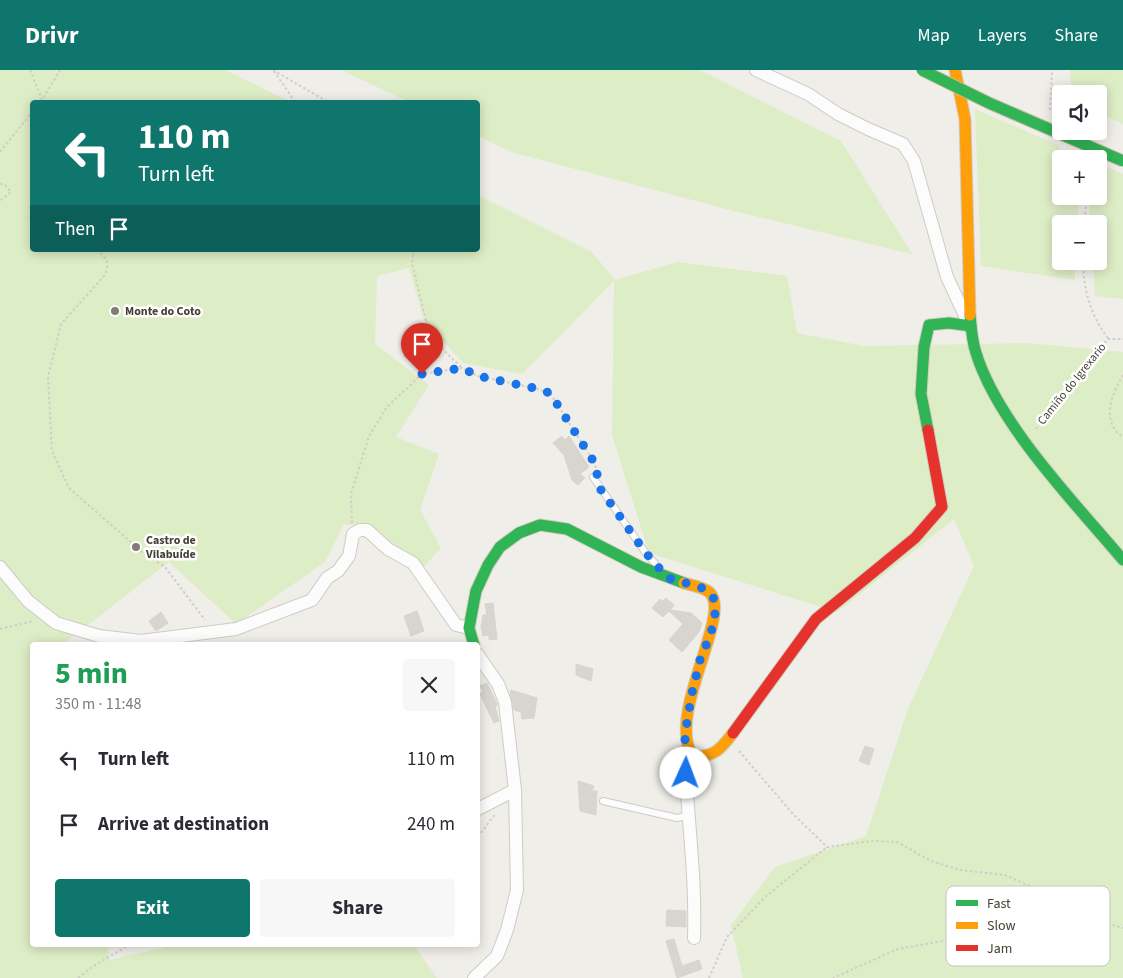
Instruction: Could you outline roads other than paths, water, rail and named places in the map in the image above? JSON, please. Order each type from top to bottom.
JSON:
[{"type":"main road","points":[[922,70],[989,103],[1123,161]]},
{"type":"main road","points":[[955,70],[965,119],[971,326],[978,361],[1003,406],[1027,441],[1123,560]]},
{"type":"main road","points":[[473,642],[469,628],[476,591],[488,565],[500,547],[519,533],[540,525],[567,529],[589,538],[616,555],[668,578],[700,587],[709,592],[714,599],[716,609],[711,633],[700,660],[692,693],[685,740],[689,754],[699,758],[709,756],[722,748],[816,618],[915,538],[942,507],[921,394],[924,347],[929,325],[949,323],[971,326]]},
{"type":"street","points":[[756,70],[808,94],[838,114],[903,144],[914,161],[947,277],[971,326]]},
{"type":"street","points":[[0,566],[28,601],[56,623],[100,636],[141,641],[236,630],[312,600],[327,578],[338,571],[349,556],[353,534],[360,530],[367,530],[388,549],[413,563],[456,625],[469,628]]},
{"type":"street","points":[[474,978],[497,956],[507,930],[517,890],[515,790],[505,702],[498,684],[480,657]]},
{"type":"street","points":[[689,754],[685,762],[695,910],[694,938]]},
{"type":"street","points":[[480,808],[515,790]]},
{"type":"lane","points":[[595,474],[645,552],[668,578]]},
{"type":"lane","points":[[603,800],[677,818],[690,815]]},
{"type":"place","name":"Monte do Coto","points":[[115,311]]},
{"type":"place","name":"Castro de Vilabuíde","points":[[136,547]]}]
